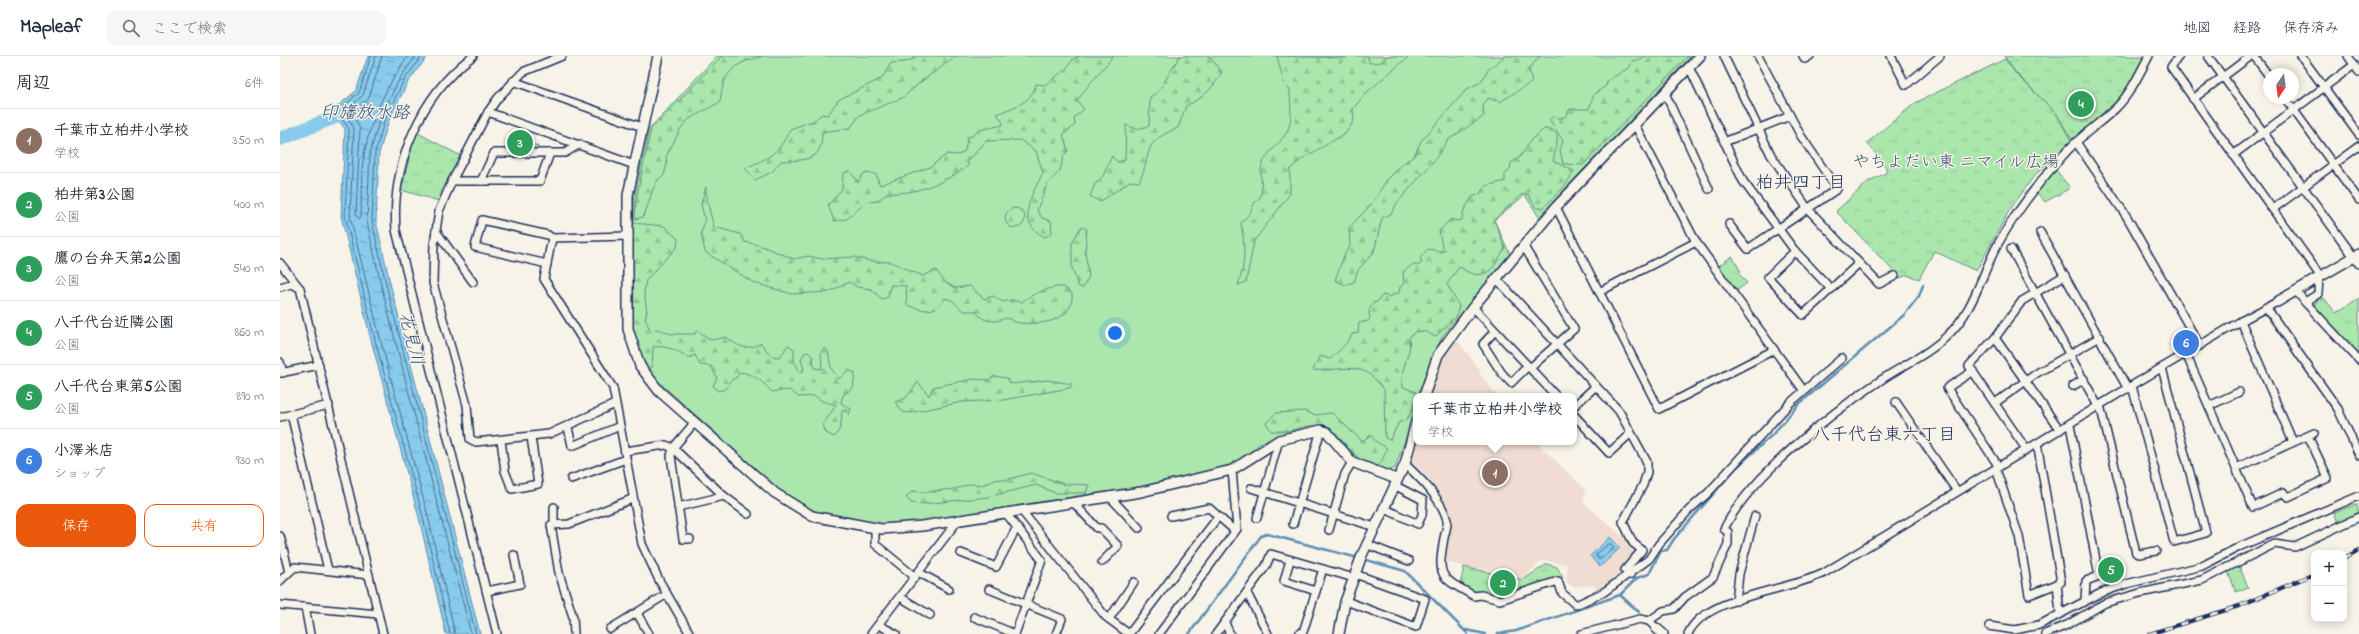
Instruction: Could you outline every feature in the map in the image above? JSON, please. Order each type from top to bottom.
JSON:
[{"type":"street","points":[[473,56],[447,79],[418,118],[403,165],[395,214],[396,230],[498,634]]},
{"type":"street","points":[[562,56],[523,72],[513,81],[488,112],[452,181],[439,211],[436,231],[433,283],[467,405],[470,439],[476,442],[531,438],[549,434],[568,427],[615,404]]},
{"type":"street","points":[[658,56],[628,195],[628,329],[632,346],[640,366],[649,379],[775,493],[802,511],[834,522],[875,528],[922,526],[959,519],[1141,492],[1232,470],[1279,440],[1321,430],[1327,432],[1352,462],[1395,482],[1423,500],[1422,515],[1418,524],[1383,508]]},
{"type":"street","points":[[1425,393],[1438,355],[1496,278],[1556,206],[1700,56]]},
{"type":"street","points":[[1724,56],[1772,155],[1808,209],[1858,264],[1879,284],[1895,276]]},
{"type":"street","points":[[1729,224],[1748,249],[1837,189],[1790,116],[1758,56]]},
{"type":"street","points":[[1803,56],[1805,59],[1810,56]]},
{"type":"street","points":[[1891,56],[1906,85],[1940,56]]},
{"type":"street","points":[[1649,620],[1663,611],[1674,609],[1685,597],[1714,577],[1728,544],[1728,532],[1724,528],[1733,510],[1747,493],[1816,428],[1880,381],[1934,347],[1949,335],[1966,311],[2000,241],[2024,203],[2076,142],[2124,98],[2135,83],[2149,56]]},
{"type":"street","points":[[2179,56],[2171,67],[2320,278],[2318,294],[2305,302]]},
{"type":"street","points":[[1688,634],[1696,621],[1702,615],[1736,601],[1810,580],[2241,321],[2357,259],[2208,56]]},
{"type":"street","points":[[2193,99],[2253,56],[2263,68]]},
{"type":"street","points":[[2301,56],[2359,135]]},
{"type":"street","points":[[2348,56],[2359,72]]},
{"type":"street","points":[[2233,155],[2354,65]]},
{"type":"street","points":[[1689,67],[1743,181],[1795,251],[1831,289]]},
{"type":"street","points":[[513,81],[642,127]]},
{"type":"street","points":[[1665,93],[1709,189]]},
{"type":"street","points":[[2289,104],[2359,200]]},
{"type":"street","points":[[488,112],[580,144],[634,165]]},
{"type":"street","points":[[1724,142],[1790,116]]},
{"type":"street","points":[[1635,125],[1696,242],[1804,391]]},
{"type":"street","points":[[2076,142],[2127,217],[2200,346]]},
{"type":"street","points":[[481,181],[494,153],[565,153],[580,144]]},
{"type":"street","points":[[2272,210],[2359,146]]},
{"type":"street","points":[[452,181],[540,181],[550,153]]},
{"type":"street","points":[[1556,206],[1659,408],[1774,350]]},
{"type":"street","points":[[547,264],[475,248],[482,220],[548,235],[552,238],[629,236]]},
{"type":"street","points":[[436,231],[473,282]]},
{"type":"street","points":[[2040,232],[2130,387],[2174,542],[2206,533],[2162,368]]},
{"type":"street","points":[[552,238],[544,279],[613,388],[632,499],[642,544],[667,594],[690,634]]},
{"type":"street","points":[[1599,292],[1696,242]]},
{"type":"street","points":[[1496,331],[1484,344],[1501,372],[1511,383],[1574,329],[1523,246]]},
{"type":"street","points":[[2011,249],[2099,406],[2136,553],[2139,554],[2156,551]]},
{"type":"street","points":[[1795,251],[1768,277],[1803,315],[1858,264]]},
{"type":"street","points":[[280,263],[300,288],[383,634]]},
{"type":"street","points":[[2026,449],[1969,366],[1995,338],[2022,301],[2065,275]]},
{"type":"street","points":[[1496,278],[1619,411],[1647,462],[1647,472],[1643,486],[1623,522],[1633,543],[1642,550],[1625,570],[1630,575]]},
{"type":"street","points":[[280,287],[291,284],[300,288]]},
{"type":"street","points":[[2296,292],[2359,360]]},
{"type":"street","points":[[1473,307],[1553,393]]},
{"type":"street","points":[[2266,308],[2338,409],[2359,455]]},
{"type":"street","points":[[2241,321],[2293,442]]},
{"type":"street","points":[[1995,403],[2069,354],[2100,337]]},
{"type":"street","points":[[1995,338],[2060,430]]},
{"type":"street","points":[[2186,354],[2253,507],[2283,493],[2288,497],[2328,478],[2311,434],[2236,468]]},
{"type":"street","points":[[1405,464],[1429,487],[1447,521],[1439,562],[1441,572],[1447,581],[1474,596],[1481,595],[1500,600],[1558,580],[1562,593],[1576,605],[1592,600],[1630,575],[1649,559],[1659,544],[1688,511],[1705,497],[1790,403],[1842,358]]},
{"type":"street","points":[[280,362],[281,373],[319,365]]},
{"type":"street","points":[[1972,371],[1947,388],[1998,468],[2019,536],[2029,594],[2061,582],[2037,444]]},
{"type":"street","points":[[2073,386],[2084,379]]},
{"type":"street","points":[[1577,403],[1596,386]]},
{"type":"street","points":[[2209,406],[2240,392]]},
{"type":"street","points":[[1896,402],[1957,492]]},
{"type":"street","points":[[280,417],[329,405]]},
{"type":"street","points":[[291,414],[328,570]]},
{"type":"street","points":[[1577,418],[1609,453],[1631,433]]},
{"type":"street","points":[[690,539],[682,539],[671,456],[673,448],[695,422]]},
{"type":"street","points":[[2070,425],[2099,576],[2086,582],[2085,600]]},
{"type":"street","points":[[568,427],[572,446],[620,426]]},
{"type":"street","points":[[1293,524],[1321,430]]},
{"type":"street","points":[[1339,634],[1346,601],[1366,544],[1405,464],[1413,433]]},
{"type":"street","points":[[501,440],[505,471],[512,489],[538,484],[531,438]]},
{"type":"street","points":[[1257,518],[1279,440]]},
{"type":"street","points":[[571,479],[625,455],[666,445],[673,448],[724,496],[748,514]]},
{"type":"street","points":[[1330,530],[1344,474],[1352,462]]},
{"type":"street","points":[[1159,634],[1237,528],[1232,470]]},
{"type":"street","points":[[1251,488],[1375,527]]},
{"type":"street","points":[[678,507],[724,496]]},
{"type":"street","points":[[1109,496],[1139,528]]},
{"type":"street","points":[[1989,626],[2015,630],[2039,625],[2085,600],[2126,584],[2202,566],[2241,546],[2359,496]]},
{"type":"street","points":[[554,524],[569,524],[632,499]]},
{"type":"street","points":[[1073,502],[1097,528],[1101,528],[1118,546],[1102,562]]},
{"type":"street","points":[[554,507],[554,524],[551,526],[559,573],[573,617],[574,634]]},
{"type":"street","points":[[1170,516],[1209,508],[1235,532]]},
{"type":"street","points":[[1021,510],[1109,619],[1129,634],[1218,517]]},
{"type":"street","points":[[974,616],[1015,634],[1042,560],[1005,512]]},
{"type":"street","points":[[1736,601],[1739,574],[1755,516]]},
{"type":"street","points":[[2045,634],[2067,625],[2105,603],[2140,593],[2202,580],[2274,544],[2295,547],[2359,517]]},
{"type":"street","points":[[871,634],[959,519]]},
{"type":"street","points":[[961,553],[996,567],[1017,527]]},
{"type":"street","points":[[875,528],[875,544],[917,575],[949,588]]},
{"type":"street","points":[[280,536],[289,572]]},
{"type":"street","points":[[1366,544],[1409,561]]},
{"type":"street","points":[[1216,634],[1266,566],[1271,554],[1323,569],[1355,576],[1425,599],[1416,627],[1346,601]]},
{"type":"street","points":[[487,591],[520,584],[514,555]]},
{"type":"street","points":[[1290,560],[1284,582],[1316,591]]},
{"type":"street","points":[[280,581],[295,567],[369,575]]},
{"type":"street","points":[[1299,634],[1303,632],[1323,569]]},
{"type":"street","points":[[1109,619],[1134,582]]},
{"type":"street","points":[[2057,584],[2060,613]]},
{"type":"street","points":[[989,589],[1062,619],[1056,634]]},
{"type":"street","points":[[1247,593],[1268,634]]},
{"type":"street","points":[[610,629],[667,594]]},
{"type":"street","points":[[900,597],[930,615]]},
{"type":"street","points":[[280,605],[378,614]]},
{"type":"street","points":[[305,607],[310,634]]},
{"type":"street","points":[[637,613],[649,634]]},
{"type":"street","points":[[1581,634],[1640,619],[1649,620],[1660,631]]},
{"type":"street","points":[[1225,623],[1230,634]]},
{"type":"street","points":[[879,625],[896,634]]},
{"type":"shaded area","points":[[1455,337],[1480,370],[1480,374],[1495,393],[1430,393],[1436,371]]},
{"type":"shaded area","points":[[1416,445],[1539,445],[1586,490],[1583,502],[1638,550],[1620,573],[1624,576],[1600,592],[1593,585],[1574,587],[1566,582],[1568,565],[1542,560],[1523,580],[1442,561],[1452,517],[1433,484],[1413,462]]},
{"type":"green space","points":[[717,56],[1691,56],[1539,217],[1525,195],[1494,220],[1510,254],[1444,334],[1432,357],[1419,393],[1413,393],[1413,413],[1411,424],[1395,468],[1386,472],[1365,464],[1359,460],[1330,430],[1317,426],[1260,443],[1242,460],[1231,465],[1140,487],[922,521],[881,524],[818,513],[786,496],[652,376],[644,363],[632,322],[634,200],[649,129]]},
{"type":"green space","points":[[722,56],[762,56],[736,66],[725,80],[720,102],[689,119],[681,128],[666,157],[667,164],[664,175],[653,188],[643,217],[635,219],[636,200],[651,129]]},
{"type":"green space","points":[[914,56],[957,56],[922,81],[902,98],[860,115],[850,128],[822,132],[822,142],[819,149],[816,154],[811,157],[798,160],[781,161],[772,172],[755,180],[745,168],[767,158],[777,150],[790,129],[813,121],[822,114],[828,115],[838,100],[882,78],[891,63],[904,62],[914,59]]},
{"type":"green space","points":[[1080,56],[1113,56],[1077,101],[1084,109],[1074,118],[1075,125],[1063,135],[1068,150],[1063,158],[1060,171],[1048,183],[1037,210],[1042,218],[1051,221],[1052,233],[1045,237],[1036,231],[1030,224],[1028,207],[1034,190],[1043,173],[1036,151],[1020,140],[986,141],[973,156],[968,158],[968,166],[950,177],[919,190],[887,193],[878,201],[866,202],[847,219],[834,221],[828,205],[842,189],[843,174],[849,170],[858,182],[864,173],[876,174],[880,185],[930,167],[947,154],[958,155],[965,151],[967,137],[972,136],[979,130],[1003,125],[997,114],[1021,104],[1034,91],[1036,84],[1045,85],[1067,68],[1073,59]]},
{"type":"green space","points":[[1180,56],[1209,56],[1222,72],[1207,92],[1198,100],[1186,106],[1178,128],[1166,133],[1153,143],[1139,182],[1130,181],[1100,202],[1090,196],[1095,184],[1103,176],[1112,156],[1117,162],[1125,160],[1126,125],[1137,129],[1149,126],[1150,97],[1158,92]]},
{"type":"green space","points":[[1277,56],[1346,58],[1347,56],[1368,56],[1369,63],[1382,62],[1386,56],[1409,56],[1365,94],[1353,109],[1354,120],[1346,133],[1302,159],[1290,169],[1290,194],[1254,241],[1246,282],[1238,285],[1244,262],[1241,223],[1250,213],[1255,202],[1261,195],[1261,170],[1264,161],[1285,135],[1290,125],[1290,90],[1284,84]]},
{"type":"green space","points":[[1505,56],[1540,56],[1529,69],[1532,82],[1500,102],[1488,98],[1483,105],[1484,116],[1448,140],[1433,162],[1397,203],[1391,214],[1382,218],[1374,252],[1358,270],[1354,282],[1345,285],[1335,280],[1345,253],[1350,246],[1349,228],[1373,202],[1386,181],[1405,162],[1414,156],[1421,141],[1467,89],[1481,82],[1488,70]]},
{"type":"green space","points":[[1643,56],[1688,56],[1583,165],[1563,164],[1560,150],[1563,141],[1550,120],[1553,116],[1559,118],[1565,117],[1570,109],[1589,109],[1594,94],[1606,86],[1607,81],[1630,67],[1632,61],[1643,58]]},
{"type":"green space","points":[[2004,56],[2145,56],[2133,83],[2123,96],[2072,140],[2056,113],[2016,73]]},
{"type":"green space","name":"やちよだい東 ニマイル広場","points":[[2005,59],[2015,73],[2056,113],[2071,141],[2034,176],[2009,211],[1976,271],[1934,251],[1919,279],[1907,275],[1900,278],[1836,211],[1869,181],[1886,173],[1886,167],[1867,143],[1915,103]]},
{"type":"green space","points":[[1544,129],[1551,129],[1557,134],[1557,144],[1553,161],[1574,171],[1565,186],[1543,208],[1536,208],[1528,194],[1521,195],[1494,220],[1505,248],[1489,271],[1479,275],[1469,273],[1459,267],[1447,284],[1459,306],[1456,317],[1435,337],[1427,332],[1416,331],[1409,338],[1410,344],[1402,374],[1402,381],[1403,387],[1416,392],[1413,393],[1413,408],[1407,420],[1399,422],[1390,440],[1385,438],[1384,389],[1371,375],[1360,370],[1347,368],[1313,370],[1320,356],[1330,359],[1346,344],[1352,334],[1358,333],[1359,323],[1368,321],[1370,318],[1369,311],[1373,303],[1377,302],[1383,295],[1391,297],[1393,294],[1399,293],[1400,287],[1404,284],[1403,272],[1413,264],[1417,266],[1422,263],[1420,258],[1428,249],[1439,251],[1445,250],[1442,246],[1439,231],[1451,219],[1457,221],[1462,220],[1463,212],[1472,197],[1480,194],[1485,186],[1505,181],[1505,174],[1510,169],[1511,163],[1520,157],[1531,140]]},
{"type":"green space","points":[[416,132],[461,156],[439,201],[401,190]]},
{"type":"green space","points":[[515,140],[538,146],[537,150],[512,151]]},
{"type":"green space","points":[[2056,170],[2070,188],[2045,202],[2036,192]]},
{"type":"green space","points":[[706,187],[714,227],[740,234],[745,242],[759,245],[794,259],[809,256],[822,259],[854,257],[870,261],[891,262],[923,276],[936,270],[945,282],[955,288],[970,286],[984,299],[993,296],[1003,302],[1011,300],[1022,302],[1030,296],[1042,291],[1064,287],[1072,293],[1072,302],[1068,310],[1063,315],[1055,319],[1047,322],[1020,323],[1006,318],[998,321],[985,319],[978,315],[976,311],[964,311],[950,299],[944,299],[941,304],[932,309],[922,310],[912,307],[907,305],[906,286],[891,285],[888,297],[882,299],[871,289],[857,287],[849,282],[829,292],[792,294],[754,283],[705,252],[701,233],[705,221],[701,204]]},
{"type":"green space","points":[[1015,208],[1022,211],[1025,218],[1022,225],[1015,228],[1008,225],[1005,218],[1008,211]]},
{"type":"green space","points":[[633,223],[664,226],[678,239],[677,247],[646,280],[644,292],[647,312],[645,319],[650,330],[658,329],[671,334],[695,334],[697,330],[711,340],[727,337],[743,347],[752,347],[761,343],[771,356],[780,357],[788,345],[794,349],[794,361],[800,372],[804,369],[801,360],[804,353],[808,352],[813,357],[814,368],[822,369],[821,352],[825,348],[828,351],[831,368],[839,379],[848,370],[855,373],[853,388],[843,395],[841,403],[851,409],[849,415],[846,411],[842,411],[840,428],[834,437],[826,433],[823,425],[836,405],[822,401],[815,396],[799,397],[789,390],[772,392],[758,379],[740,372],[736,378],[731,380],[725,389],[718,391],[713,386],[717,378],[711,366],[700,365],[695,355],[688,358],[667,347],[653,347],[652,368],[648,369],[641,355],[632,322]]},
{"type":"green space","points":[[1081,227],[1087,229],[1085,252],[1089,276],[1083,288],[1078,286],[1072,268],[1072,243]]},
{"type":"green space","points":[[1732,256],[1741,272],[1739,274],[1747,283],[1735,292],[1717,267]]},
{"type":"green space","points":[[2324,298],[2336,313],[2359,298],[2359,357],[2312,305]]},
{"type":"green space","points":[[994,376],[1007,378],[1011,384],[1048,380],[1072,384],[1070,388],[1003,400],[962,402],[909,413],[903,412],[895,402],[906,398],[918,382],[929,396],[933,387],[974,379],[989,380]]},
{"type":"green space","points":[[1305,411],[1314,415],[1332,413],[1362,441],[1371,435],[1375,441],[1387,448],[1382,461],[1378,466],[1362,461],[1334,431],[1327,426],[1307,426],[1288,431],[1271,431],[1266,423],[1276,413]]},
{"type":"green space","points":[[1031,473],[1064,484],[1089,485],[1086,493],[1055,493],[1036,485],[988,497],[924,504],[911,503],[906,497],[913,491],[923,492],[955,489],[970,484],[982,485],[998,479],[1006,480]]},
{"type":"green space","points":[[2357,504],[2359,514],[2339,524],[2334,513]]},
{"type":"green space","points":[[2118,562],[2121,575],[2104,578],[2101,566]]},
{"type":"green space","points":[[1547,564],[1557,567],[1563,578],[1500,598],[1476,594],[1460,585],[1464,567],[1523,580]]},
{"type":"green space","points":[[2239,565],[2248,587],[2236,592],[2228,572]]},
{"type":"water","name":"印旛放水路","points":[[368,56],[428,56],[408,82],[389,120],[379,153],[376,221],[390,283],[480,634],[446,634],[419,518],[371,340],[341,216],[345,129],[339,121],[317,123],[356,91]]},
{"type":"water","points":[[1610,537],[1620,548],[1600,567],[1590,556]]},
{"type":"waterway","points":[[280,139],[335,117]]},
{"type":"waterway","points":[[1498,634],[1516,631],[1620,595],[1637,578],[1649,574],[1661,551],[1667,550],[1674,539],[1736,468],[1773,434],[1799,404],[1904,315],[1919,296],[1923,285]]},
{"type":"waterway","points":[[1189,634],[1261,536],[1267,534],[1358,558]]},
{"type":"waterway","points":[[1363,559],[1405,571],[1468,634]]},
{"type":"waterway","points":[[1620,595],[1639,612]]},
{"type":"waterway","points":[[1466,630],[1485,634]]},
{"type":"railway","points":[[2347,556],[2359,550]]},
{"type":"railway","points":[[2149,634],[2239,606],[2311,575]]},
{"type":"place","name":"八千代台近隣公園","points":[[2081,104]]},
{"type":"place","name":"鷹の台弁天第2公園","points":[[520,143]]},
{"type":"place","name":"小澤米店","points":[[2186,343]]},
{"type":"place","name":"千葉市立柏井小学校","points":[[1495,473]]},
{"type":"place","name":"八千代台東第5公園","points":[[2111,570]]},
{"type":"place","name":"柏井第3公園","points":[[1503,583]]},
{"type":"district","name":"柏井四丁目","points":[[1801,184]]},
{"type":"district","name":"八千代台東六丁目","points":[[1884,436]]},
{"type":"water label","name":"花見川","points":[[410,339]]}]
